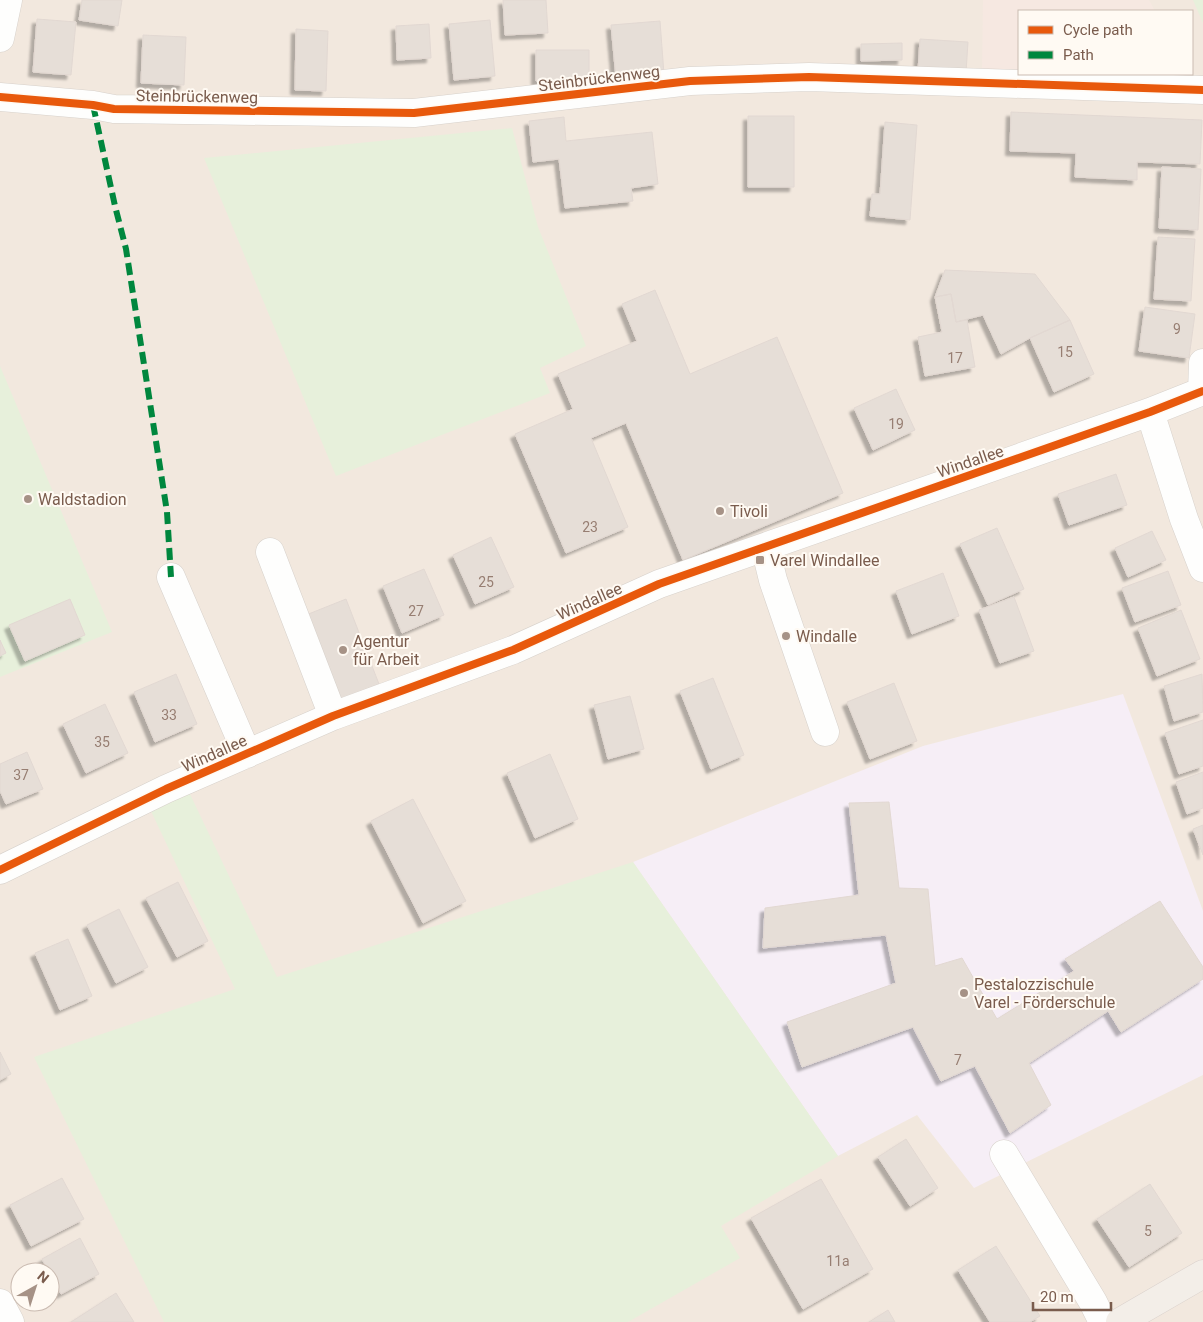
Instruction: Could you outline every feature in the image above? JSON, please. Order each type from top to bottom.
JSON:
[{"type":"main road","points":[[1120,1322],[1203,1274]]},
{"type":"street","points":[[0,38],[8,0]]},
{"type":"street","name":"Steinbrückenweg","points":[[0,97],[93,105],[114,109],[414,113],[690,81],[799,78],[1203,90]]},
{"type":"street","points":[[1202,392],[1203,363]]},
{"type":"street","name":"Windallee","points":[[0,870],[166,789],[333,716],[513,650],[659,584],[1150,412],[1202,392]]},
{"type":"street","points":[[1150,412],[1184,519],[1203,568]]},
{"type":"street","points":[[765,547],[773,580],[825,732]]},
{"type":"street","points":[[270,552],[333,716]]},
{"type":"street","points":[[171,576],[247,754]]},
{"type":"street","points":[[1004,1154],[1094,1302],[1103,1322]]},
{"type":"street","points":[[0,1302],[10,1322]]},
{"type":"shaded area","points":[[0,0],[1203,0],[1203,1322],[0,1322]]},
{"type":"shaded area","points":[[983,0],[1149,0],[1154,10],[1018,10],[1018,72],[982,69]]},
{"type":"shaded area","name":"Pestalozzischule Varel - Förderschule","points":[[1123,694],[1203,911],[1203,1075],[974,1188],[917,1115],[838,1156],[633,862],[923,746]]},
{"type":"green space","points":[[1193,0],[1203,0],[1203,23]]},
{"type":"green space","points":[[512,128],[538,227],[586,346],[540,368],[550,393],[336,476],[204,158]]},
{"type":"green space","name":"Waldstadion","points":[[0,366],[112,632],[0,677]]},
{"type":"green space","points":[[189,792],[277,977],[633,862],[838,1156],[721,1226],[740,1258],[628,1322],[164,1322],[34,1057],[235,989],[150,809]]},
{"type":"building","points":[[82,0],[122,0],[118,26],[79,20]]},
{"type":"building","points":[[503,0],[546,0],[548,33],[505,35]]},
{"type":"building","points":[[37,19],[76,22],[71,75],[33,72]]},
{"type":"building","points":[[490,20],[495,76],[454,80],[449,24]]},
{"type":"building","points":[[660,21],[664,74],[616,78],[611,25]]},
{"type":"building","points":[[429,24],[431,58],[397,60],[396,26]]},
{"type":"building","points":[[296,29],[328,31],[326,91],[295,90]]},
{"type":"building","points":[[143,35],[186,37],[184,85],[141,83]]},
{"type":"building","points":[[920,39],[968,42],[966,73],[918,71]]},
{"type":"building","points":[[902,43],[902,60],[861,61],[861,44]]},
{"type":"building","points":[[536,50],[589,50],[589,81],[536,81]]},
{"type":"building","points":[[1011,112],[1202,120],[1200,164],[1137,162],[1137,180],[1075,177],[1076,153],[1010,151]]},
{"type":"building","points":[[748,116],[794,116],[794,187],[748,187]]},
{"type":"building","points":[[564,117],[566,141],[652,132],[658,184],[631,188],[633,201],[565,208],[559,159],[533,162],[529,121]]},
{"type":"building","points":[[885,122],[917,125],[910,220],[870,216],[872,194],[880,194]]},
{"type":"building","points":[[1162,167],[1201,169],[1198,230],[1159,228]]},
{"type":"building","points":[[1158,237],[1195,239],[1191,301],[1154,299]]},
{"type":"building","points":[[945,270],[1035,274],[1070,320],[1030,338],[1001,354],[983,315],[956,322],[951,294],[935,297]]},
{"type":"building","points":[[655,290],[690,374],[777,337],[843,493],[683,560],[626,423],[591,438],[628,527],[566,553],[515,434],[573,409],[558,374],[637,341],[622,304]]},
{"type":"building","points":[[951,294],[956,322],[967,320],[975,367],[925,376],[918,337],[942,332],[935,297]]},
{"type":"building","points":[[1145,307],[1195,314],[1189,358],[1139,351]]},
{"type":"building","points":[[1070,320],[1094,374],[1054,392],[1030,338]]},
{"type":"building","points":[[896,389],[915,430],[873,450],[854,408]]},
{"type":"building","points":[[1116,474],[1127,505],[1069,525],[1058,494]]},
{"type":"building","points":[[997,528],[1024,589],[988,605],[960,544]]},
{"type":"building","points":[[1152,531],[1166,560],[1128,577],[1115,548]]},
{"type":"building","points":[[491,537],[514,587],[475,604],[453,555]]},
{"type":"building","points":[[424,569],[444,615],[402,633],[383,586]]},
{"type":"building","points":[[1168,571],[1181,605],[1135,622],[1122,588]]},
{"type":"building","points":[[943,573],[959,616],[912,634],[896,591]]},
{"type":"building","points":[[1014,597],[1034,651],[1000,663],[979,610]]},
{"type":"building","points":[[70,599],[85,635],[25,661],[9,625]]},
{"type":"building","name":"Agentur für Arbeit","points":[[346,599],[379,684],[339,700],[306,615]]},
{"type":"building","points":[[1181,610],[1200,659],[1157,676],[1138,628]]},
{"type":"building","points":[[0,640],[6,653],[0,656]]},
{"type":"building","points":[[176,674],[197,724],[155,742],[134,692]]},
{"type":"building","points":[[1202,674],[1203,712],[1174,721],[1164,686]]},
{"type":"building","points":[[713,678],[744,755],[711,769],[680,691]]},
{"type":"building","points":[[894,683],[917,741],[870,759],[847,702]]},
{"type":"building","points":[[630,696],[644,749],[608,759],[594,705]]},
{"type":"building","points":[[105,704],[128,753],[86,773],[63,724]]},
{"type":"building","points":[[1203,720],[1203,766],[1179,774],[1165,733]]},
{"type":"building","points":[[27,752],[43,789],[6,804],[0,791],[0,764]]},
{"type":"building","points":[[550,754],[578,819],[535,838],[507,773]]},
{"type":"building","points":[[1203,772],[1203,808],[1187,814],[1176,782]]},
{"type":"building","points":[[413,799],[466,901],[423,923],[371,821]]},
{"type":"building","points":[[889,802],[899,888],[928,889],[935,966],[962,958],[997,1019],[1074,971],[1065,959],[1160,901],[1203,967],[1203,979],[1121,1032],[1108,1011],[1029,1063],[1051,1105],[1010,1133],[975,1066],[941,1081],[913,1027],[802,1067],[787,1022],[896,983],[886,935],[763,948],[765,908],[859,895],[849,803]]},
{"type":"building","points":[[1203,825],[1203,855],[1193,829]]},
{"type":"building","points":[[178,882],[208,941],[177,957],[146,898]]},
{"type":"building","points":[[119,909],[148,967],[116,983],[87,925]]},
{"type":"building","points":[[68,939],[92,996],[60,1010],[35,953]]},
{"type":"building","points":[[0,1052],[11,1074],[0,1080]]},
{"type":"building","points":[[906,1139],[938,1188],[910,1206],[878,1157]]},
{"type":"building","points":[[62,1178],[84,1219],[31,1246],[10,1205]]},
{"type":"building","points":[[821,1179],[873,1269],[803,1309],[751,1218]]},
{"type":"building","points":[[1150,1184],[1182,1233],[1129,1267],[1097,1219]]},
{"type":"building","points":[[80,1238],[99,1274],[61,1294],[60,1262],[44,1262],[42,1259]]},
{"type":"building","points":[[996,1246],[1040,1316],[1030,1322],[990,1322],[958,1270]]},
{"type":"building","points":[[116,1293],[134,1322],[71,1322]]},
{"type":"building","points":[[888,1310],[895,1322],[869,1322]]},
{"type":"marked path","points":[[93,105],[126,249],[167,512],[171,577]]},
{"type":"cycle path","points":[[0,97],[93,105],[114,109],[414,113],[690,81],[809,77],[1203,90]]},
{"type":"cycle path","points":[[0,870],[166,789],[333,716],[513,650],[659,584],[1150,412],[1203,391]]},
{"type":"place","name":"Waldstadion","points":[[28,499]]},
{"type":"place","name":"Tivoli","points":[[720,511]]},
{"type":"place","name":"Varel Windallee","points":[[760,560]]},
{"type":"place","name":"Windalle","points":[[786,636]]},
{"type":"place","name":"Agentur für Arbeit","points":[[343,650]]},
{"type":"place","name":"Pestalozzischule Varel - Förderschule","points":[[964,993]]}]
